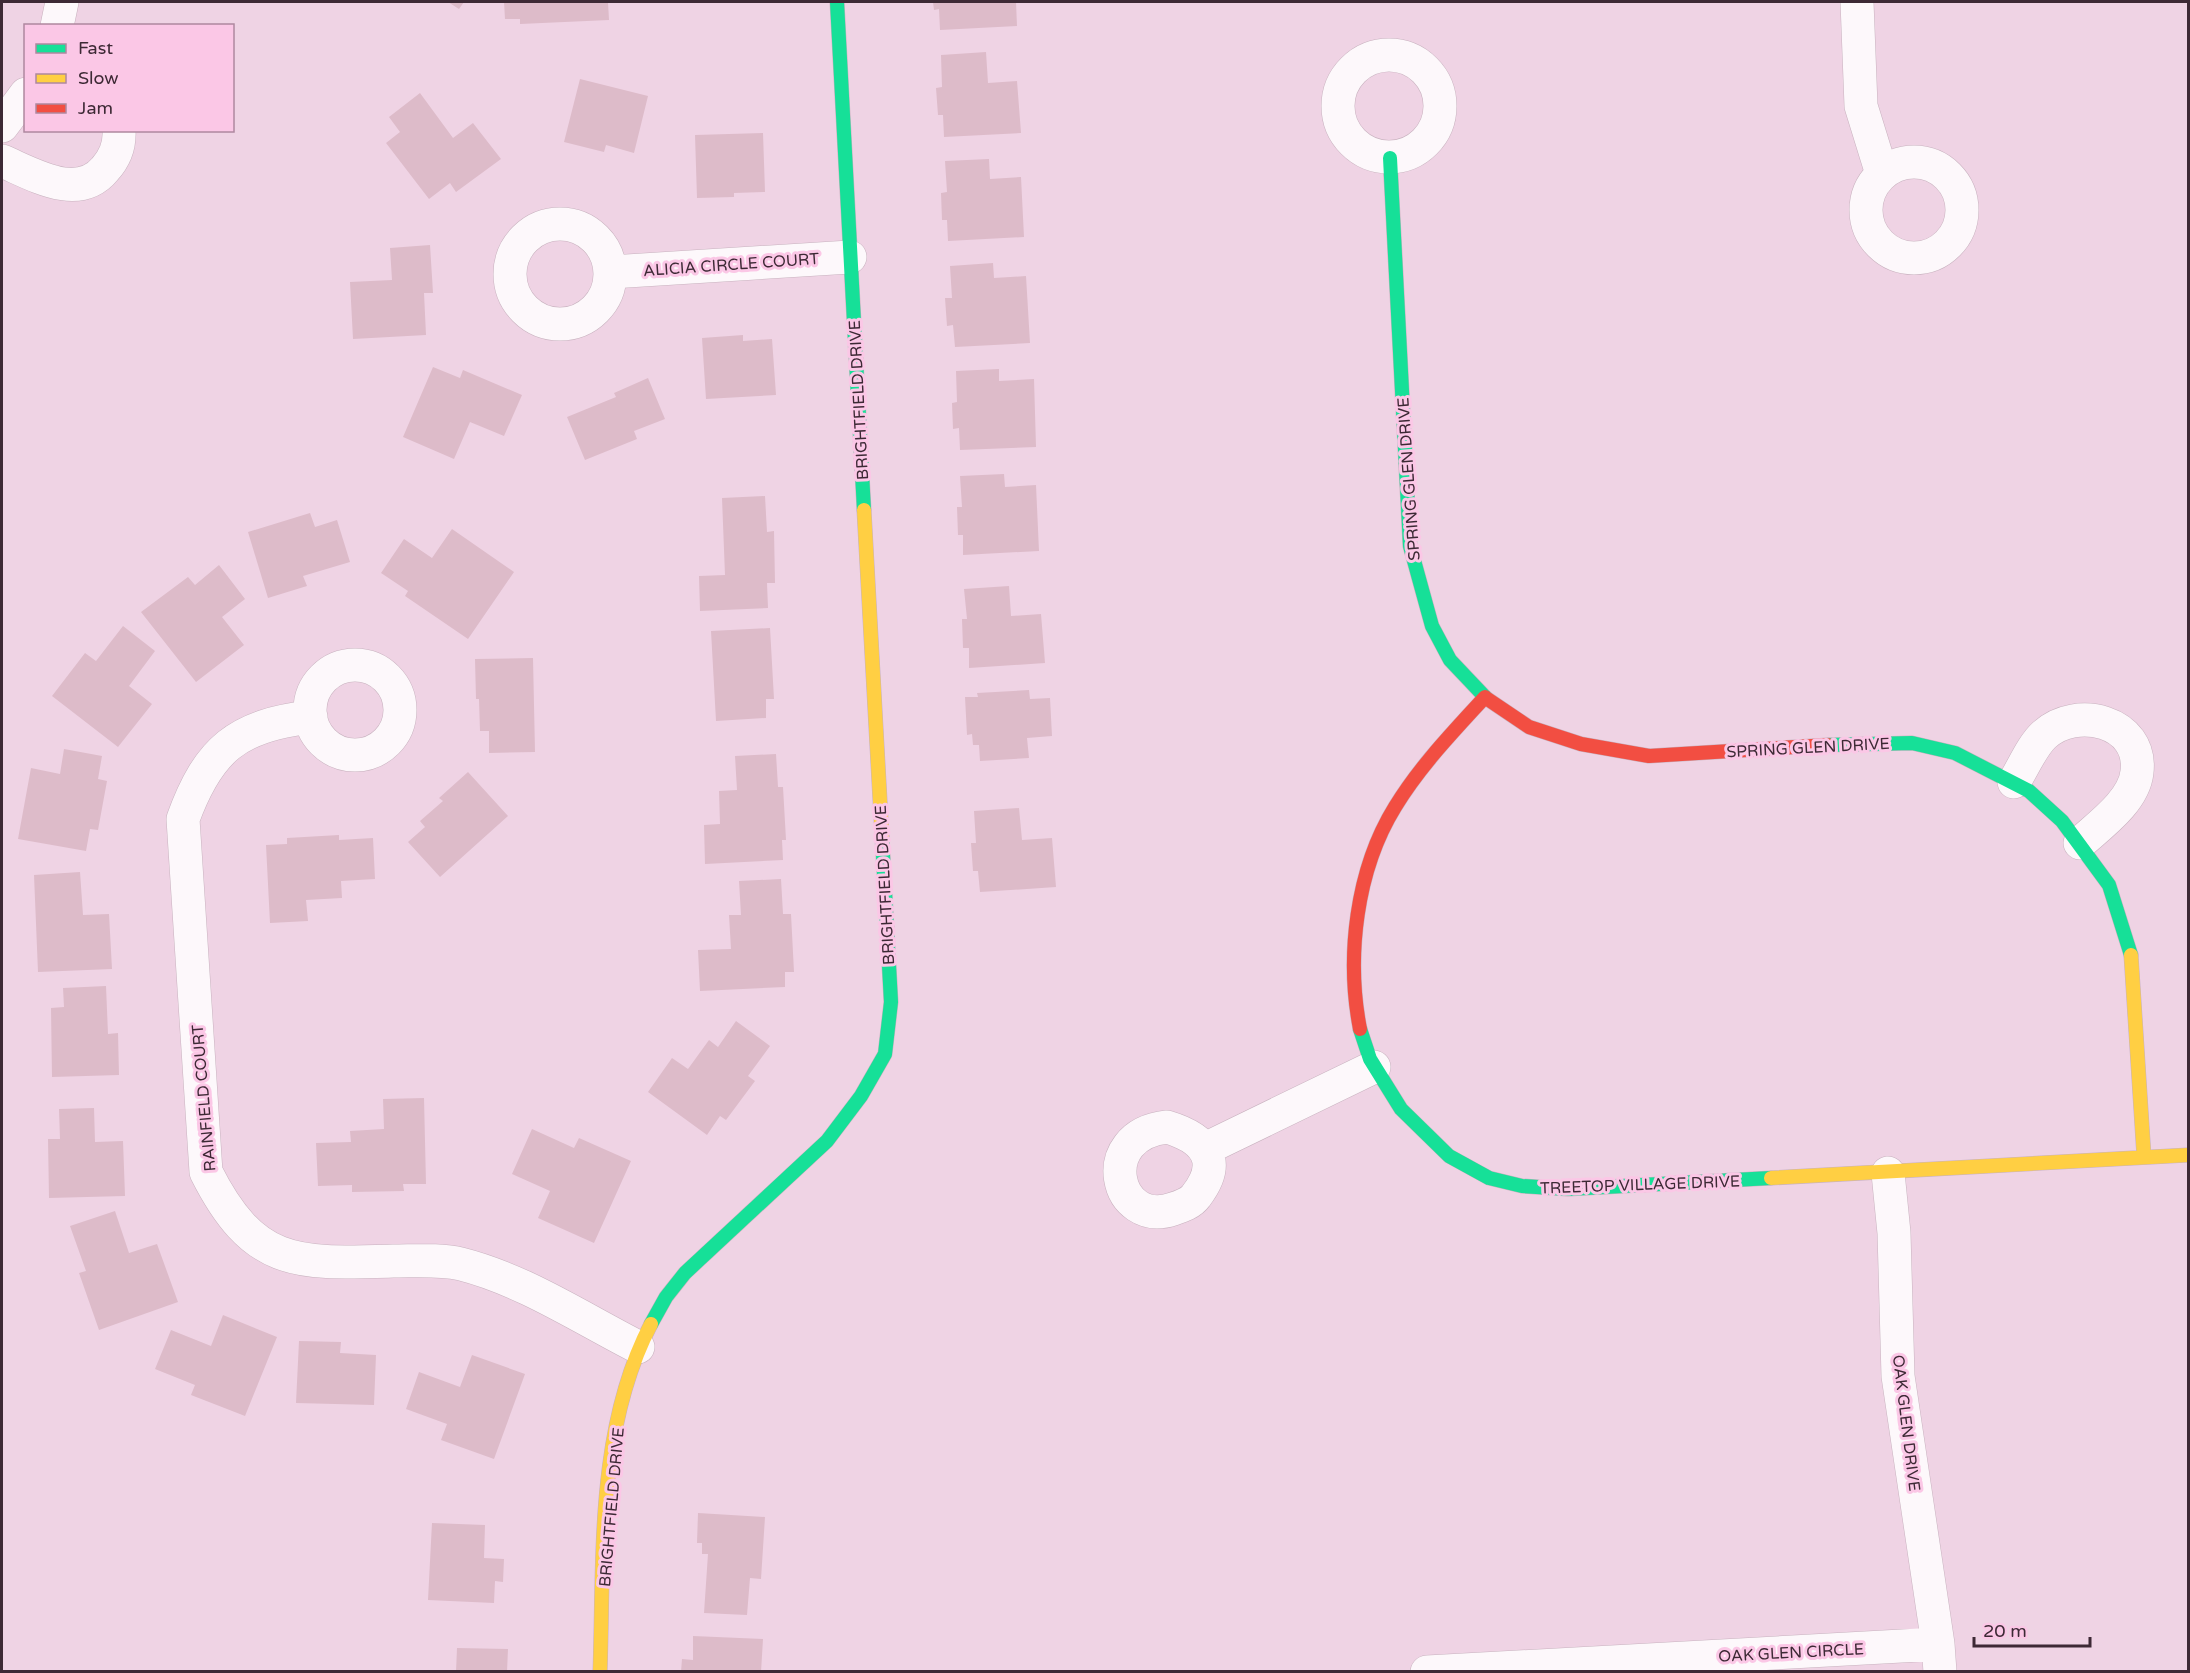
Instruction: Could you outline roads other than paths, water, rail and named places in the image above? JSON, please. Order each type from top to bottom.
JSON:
[{"type":"street","points":[[57,24],[62,2]]},
{"type":"street","name":"BRIGHTFIELD DRIVE","points":[[600,1671],[608,1503],[615,1438],[623,1392],[638,1347],[667,1294],[702,1257],[824,1145],[867,1088],[886,1048],[891,1002],[837,2]]},
{"type":"street","points":[[1857,2],[1861,106],[1882,174]]},
{"type":"street","points":[[2,126],[24,97]]},
{"type":"street","points":[[2,162],[69,186],[86,183],[101,174],[112,161],[118,145],[119,132]]},
{"type":"street","name":"SPRING GLEN DRIVE","points":[[1390,158],[1410,546],[1418,584],[1431,626],[1450,660],[1485,697],[1529,727],[1581,744],[1649,756],[1809,746],[1912,743],[1955,753],[2014,782],[2062,821],[2109,885],[2131,951],[2144,1157]]},
{"type":"street","name":"ALICIA CIRCLE COURT","points":[[611,272],[850,257]]},
{"type":"street","name":"TREETOP VILLAGE DRIVE","points":[[1485,697],[1413,778],[1384,827],[1369,869],[1353,949],[1352,983],[1358,1026],[1374,1067],[1387,1093],[1445,1154],[1478,1174],[1516,1186],[1568,1189],[2188,1155]]},
{"type":"street","name":"RAINFIELD COURT","points":[[311,717],[275,721],[244,734],[214,758],[194,789],[183,819],[206,1172],[222,1204],[248,1234],[269,1250],[322,1263],[418,1261],[458,1263],[497,1274],[638,1347]]},
{"type":"street","points":[[2014,782],[2044,735],[2067,722],[2090,719],[2119,728],[2134,747],[2137,772],[2128,793],[2112,814],[2080,843]]},
{"type":"street","points":[[1205,1149],[1374,1067]]},
{"type":"street","name":"OAK GLEN DRIVE","points":[[1888,1173],[1894,1233],[1898,1376],[1939,1658]]},
{"type":"street","name":"OAK GLEN CIRCLE","points":[[1427,1671],[1939,1658]]}]
